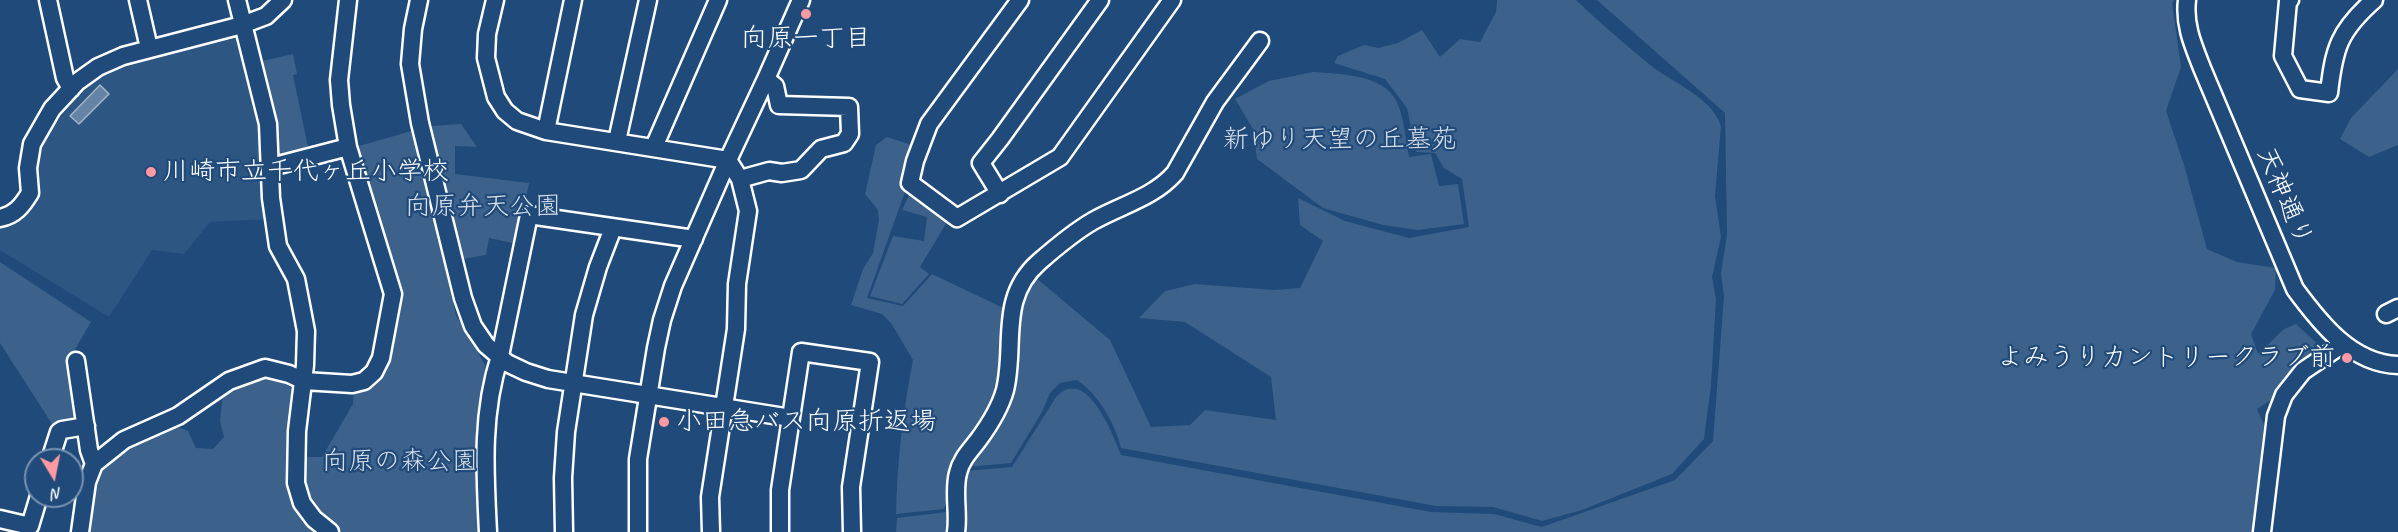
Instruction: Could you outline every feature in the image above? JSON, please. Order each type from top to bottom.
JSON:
[{"type":"street","points":[[48,0],[65,78],[71,89]]},
{"type":"street","points":[[138,0],[149,48]]},
{"type":"street","points":[[237,0],[268,124],[271,198],[278,246],[296,279],[306,331],[304,381],[297,431],[296,483],[302,503],[314,519],[330,532]]},
{"type":"street","points":[[0,218],[18,210],[30,193],[28,168],[32,144],[52,109],[71,89],[98,67],[149,48],[242,25],[266,16],[283,0]]},
{"type":"street","points":[[80,532],[87,482],[94,464],[124,440],[178,416],[215,389],[248,372],[264,368],[273,369],[304,381],[351,384],[364,381],[374,372],[381,358],[393,294],[348,147],[339,80],[348,0]]},
{"type":"street","points":[[419,0],[413,29],[410,63],[420,123],[468,315],[486,345],[507,363],[548,379],[791,418]]},
{"type":"street","points":[[495,0],[486,58],[496,97],[505,111],[517,121],[546,131],[728,160],[740,179],[748,211],[737,284],[736,329],[710,497],[711,532]]},
{"type":"street","points":[[546,131],[573,0]]},
{"type":"street","points":[[617,141],[648,0]]},
{"type":"street","points":[[654,147],[718,0]]},
{"type":"street","points":[[638,532],[638,459],[662,320],[728,160],[801,0]]},
{"type":"street","points":[[1020,0],[928,124],[915,161],[910,183],[957,218],[1060,157],[1172,0]]},
{"type":"street","points":[[1000,194],[981,163],[1100,0]]},
{"type":"street","name":"天神通り","points":[[2187,0],[2188,30],[2202,68],[2290,278],[2310,308],[2343,344],[2360,354],[2398,365]]},
{"type":"street","points":[[2290,0],[2288,1],[2283,56],[2300,89],[2329,93],[2332,60],[2337,44],[2346,29],[2374,0]]},
{"type":"street","points":[[956,532],[957,474],[961,463],[993,418],[1005,391],[1012,305],[1019,286],[1030,271],[1076,232],[1094,220],[1139,199],[1166,183],[1175,173],[1215,102],[1260,41]]},
{"type":"street","points":[[740,179],[769,171],[782,173],[801,170],[821,149],[844,142],[850,134],[849,107],[779,105],[775,86],[766,79]]},
{"type":"street","points":[[271,167],[348,147]]},
{"type":"street","points":[[488,532],[485,426],[529,215],[694,239]]},
{"type":"street","points":[[564,532],[563,466],[566,432],[584,315],[613,228]]},
{"type":"street","points":[[2262,532],[2274,426],[2284,395],[2303,371],[2343,344]]},
{"type":"street","points":[[780,532],[780,490],[801,352],[870,362],[851,487],[852,532]]},
{"type":"street","points":[[76,361],[89,450],[94,464]]},
{"type":"street","points":[[53,448],[58,432],[86,426]]},
{"type":"street","points":[[0,519],[30,526],[35,508]]},
{"type":"shaded area","name":"川崎市立千代ヶ丘小学校","points":[[233,36],[241,38],[262,125],[269,219],[210,222],[184,254],[152,250],[109,317],[0,250],[0,227],[16,220],[36,179],[37,164],[44,143],[51,130],[79,94],[101,75],[119,66]]},
{"type":"shaded area","points":[[100,85],[109,94],[79,124],[70,116]]},
{"type":"green space","points":[[1497,0],[1576,0],[1649,64],[1700,98],[1709,106],[1721,126],[1715,196],[1721,237],[1712,277],[1716,299],[1711,386],[1704,439],[1672,474],[1582,510],[1542,521],[1493,507],[1436,506],[1121,448],[1115,429],[1105,410],[1092,393],[1077,380],[1060,383],[1050,393],[1042,412],[1011,463],[957,468],[944,509],[896,514],[901,436],[913,360],[891,323],[882,314],[851,305],[863,269],[873,253],[879,220],[878,210],[865,194],[876,145],[887,137],[912,145],[901,185],[906,189],[867,298],[903,306],[932,274],[1016,314],[1035,277],[1110,340],[1151,427],[1190,425],[1205,410],[1276,420],[1271,377],[1185,322],[1139,318],[1165,291],[1195,284],[1274,290],[1300,288],[1323,241],[1300,225],[1298,198],[1345,221],[1409,238],[1469,227],[1462,179],[1444,168],[1435,153],[1416,152],[1407,108],[1385,79],[1334,63],[1338,56],[1364,45],[1378,48],[1398,43],[1422,30],[1440,57],[1460,39],[1480,42],[1496,12]]},
{"type":"green space","points":[[1597,0],[2174,0],[2172,3],[2181,67],[2166,111],[2184,165],[2207,249],[2237,262],[2276,268],[2275,290],[2251,334],[2258,354],[2284,329],[2296,324],[2322,348],[2271,400],[2257,409],[2264,425],[2252,532],[961,532],[965,471],[1012,467],[1056,397],[1067,389],[1078,389],[1096,405],[1121,455],[1431,512],[1494,514],[1542,527],[1675,480],[1713,441],[1724,296],[1721,273],[1727,235],[1725,113]]},
{"type":"green space","points":[[293,54],[297,74],[293,75],[308,147],[276,156],[258,62]]},
{"type":"green space","points":[[2398,69],[2398,145],[2369,157],[2340,139],[2351,118]]},
{"type":"green space","name":"新ゆり天望の丘墓苑","points":[[1313,72],[1360,77],[1382,86],[1391,93],[1401,115],[1409,157],[1431,154],[1439,186],[1458,184],[1464,224],[1418,230],[1383,225],[1323,208],[1257,159],[1253,129],[1235,99],[1269,81]]},
{"type":"green space","name":"向原弁天公園","points":[[461,124],[477,147],[455,146],[455,174],[529,183],[517,244],[489,238],[486,255],[463,259],[431,126]]},
{"type":"green space","name":"向原の森公園","points":[[415,130],[417,148],[456,315],[485,365],[477,456],[479,532],[86,532],[101,472],[111,458],[134,443],[178,427],[188,431],[196,448],[213,449],[224,437],[220,421],[223,393],[251,379],[268,377],[276,379],[295,391],[303,457],[322,457],[353,404],[354,390],[364,386],[395,314],[354,153],[359,146]]},
{"type":"green space","points":[[910,193],[947,222],[920,267],[929,274],[902,304],[870,296],[893,236],[924,241],[927,217],[902,210]]},
{"type":"green space","points":[[0,262],[91,322],[68,361],[79,419],[54,427],[0,343]]},
{"type":"green space","points":[[947,512],[945,532],[896,532],[897,518]]},
{"type":"place","name":"向原一丁目","points":[[806,14]]},
{"type":"place","name":"川崎市立千代ヶ丘小学校","points":[[151,172]]},
{"type":"place","name":"よみうりカントリークラブ前","points":[[2347,358]]},
{"type":"place","name":"小田急バス向原折返場","points":[[664,422]]}]
